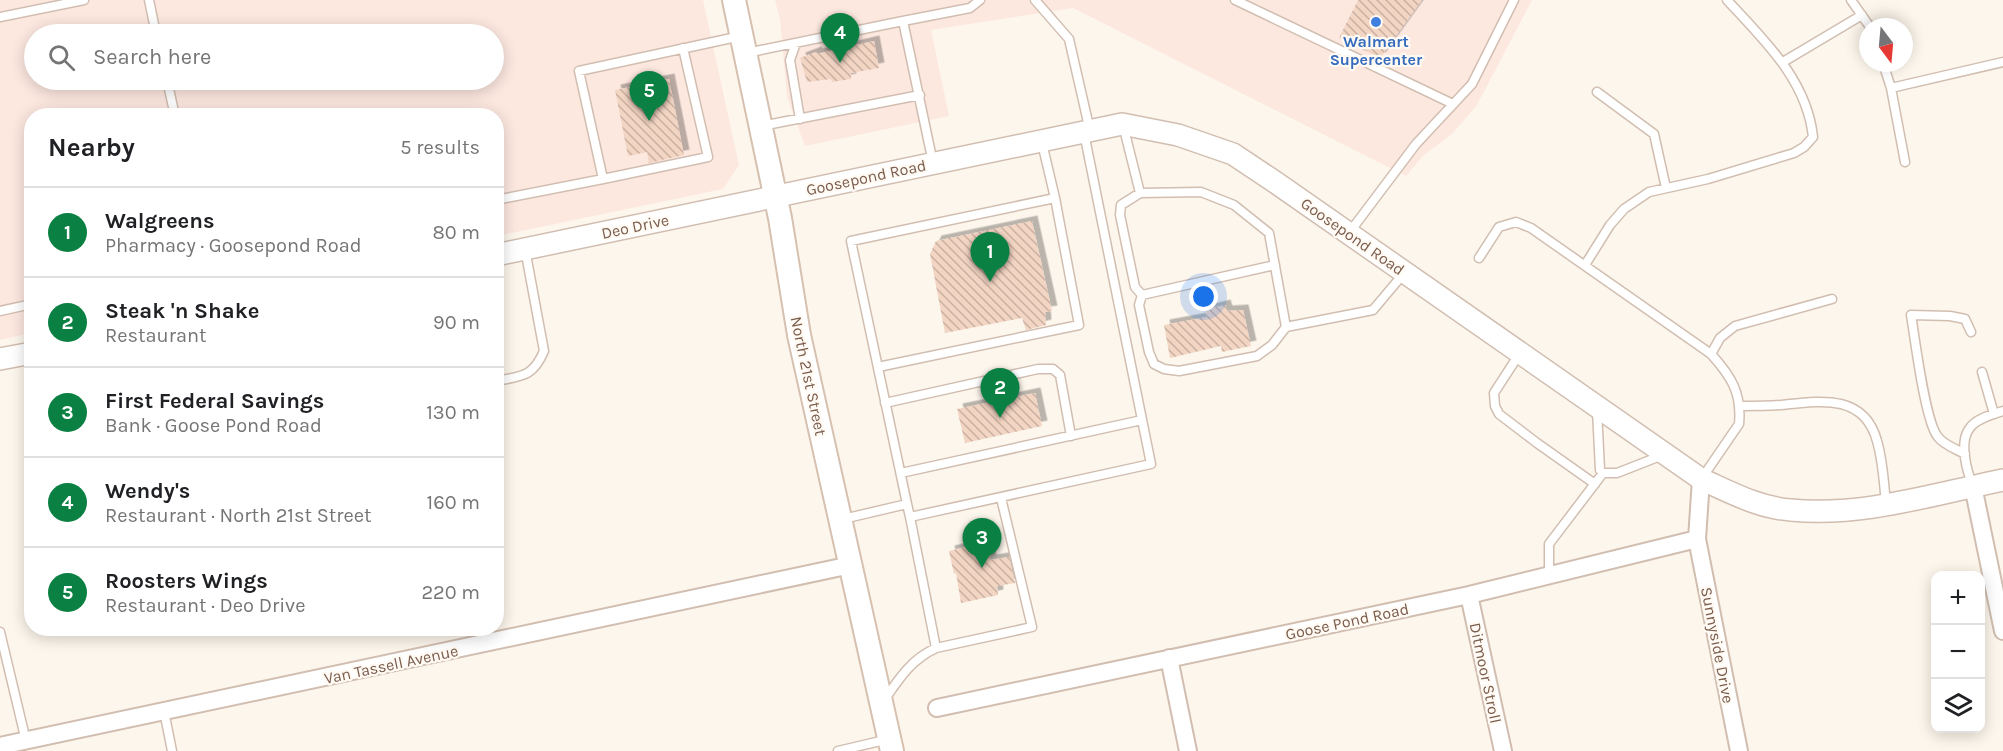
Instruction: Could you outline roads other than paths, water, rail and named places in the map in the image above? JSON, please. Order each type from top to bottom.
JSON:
[{"type":"main road","name":"North 21st Street","points":[[734,0],[761,126],[799,335],[890,745]]},
{"type":"street","name":"Goosepond Road","points":[[774,196],[1122,124],[1178,135],[1233,154],[1701,479],[1748,500],[1790,510],[1834,511],[1886,504]]},
{"type":"street","name":"Deo Drive","points":[[504,253],[774,196]]},
{"type":"street","points":[[0,359],[24,354]]},
{"type":"street","points":[[1697,539],[1701,479]]},
{"type":"street","points":[[1886,504],[2003,480]]},
{"type":"street","points":[[1973,486],[2003,630]]},
{"type":"street","name":"Goose Pond Road","points":[[937,708],[1469,595],[1697,539]]},
{"type":"street","name":"Sunnyside Drive","points":[[1697,539],[1739,751]]},
{"type":"street","name":"Van Tassell Avenue","points":[[0,746],[851,566]]},
{"type":"street","name":"Ditmoor Stroll","points":[[1469,595],[1503,751]]},
{"type":"street","points":[[1169,658],[1188,751]]},
{"type":"lane","points":[[0,17],[84,0]]},
{"type":"lane","points":[[148,0],[154,24]]},
{"type":"lane","points":[[603,179],[579,71],[682,48],[796,43],[970,8],[980,0]]},
{"type":"lane","points":[[910,517],[1151,464],[1069,39],[1035,0]]},
{"type":"lane","points":[[1235,0],[1453,104]]},
{"type":"lane","points":[[1349,233],[1416,144],[1472,84],[1514,0]]},
{"type":"lane","points":[[1585,265],[1610,225],[1624,209],[1649,192],[1708,179],[1794,153],[1812,138],[1811,122],[1804,99],[1784,62],[1727,0]]},
{"type":"lane","points":[[1851,0],[1864,18]]},
{"type":"lane","points":[[1784,62],[1862,15]]},
{"type":"lane","points":[[903,21],[933,164]]},
{"type":"lane","points":[[796,43],[790,60],[801,119]]},
{"type":"lane","points":[[504,198],[708,157],[682,48]]},
{"type":"lane","points":[[1891,88],[2003,62]]},
{"type":"lane","points":[[1886,72],[1905,162]]},
{"type":"lane","points":[[168,90],[173,108]]},
{"type":"lane","points":[[1598,92],[1654,134],[1666,188]]},
{"type":"lane","points":[[761,126],[920,95]]},
{"type":"lane","points":[[1122,124],[1140,193]]},
{"type":"lane","points":[[878,367],[1079,325],[1042,141]]},
{"type":"lane","points":[[1142,295],[1135,287],[1120,214],[1121,205],[1140,193],[1201,192],[1234,206],[1269,233],[1286,327]]},
{"type":"lane","points":[[936,648],[851,241],[1054,198]]},
{"type":"lane","points":[[1479,258],[1499,227],[1516,222],[1531,228],[1711,354],[1733,381],[1740,406],[1739,424],[1701,479]]},
{"type":"lane","points":[[504,380],[523,376],[538,365],[544,351],[525,249]]},
{"type":"lane","points":[[1142,295],[1275,265]]},
{"type":"lane","points":[[1142,295],[1139,305],[1149,352],[1154,364],[1164,369],[1179,371],[1257,356],[1272,345],[1286,327],[1373,310],[1405,272]]},
{"type":"lane","points":[[1711,354],[1720,338],[1735,326],[1832,299]]},
{"type":"lane","points":[[0,311],[24,306]]},
{"type":"lane","points":[[1965,454],[1938,438],[1933,430],[1911,315],[1950,316],[1965,319],[1971,332]]},
{"type":"lane","points":[[1521,353],[1494,393],[1498,414],[1595,484]]},
{"type":"lane","points":[[885,403],[1038,369],[1053,369],[1060,375],[1071,435]]},
{"type":"lane","points":[[1973,486],[1966,469],[1968,429],[1998,412],[1982,372]]},
{"type":"lane","points":[[1740,406],[1826,401],[1841,403],[1855,409],[1868,420],[1877,439],[1886,504]]},
{"type":"lane","points":[[1597,406],[1600,470],[1603,473]]},
{"type":"lane","points":[[901,473],[1142,420]]},
{"type":"lane","points":[[1603,473],[1617,473],[1665,454]]},
{"type":"lane","points":[[1549,575],[1549,543],[1603,473]]},
{"type":"lane","points":[[881,704],[905,669],[921,655],[936,648],[1032,627],[1001,498]]},
{"type":"lane","points":[[841,519],[907,504]]},
{"type":"lane","points":[[0,632],[26,741]]},
{"type":"lane","points":[[164,711],[172,751]]},
{"type":"lane","points":[[838,751],[890,745]]},
{"type":"place","name":"Walmart Supercenter","points":[[1376,22]]},
{"type":"place","name":"Wendy's","points":[[840,63]]},
{"type":"place","name":"Roosters Wings","points":[[649,121]]},
{"type":"place","name":"Walgreens","points":[[990,282]]},
{"type":"place","name":"Steak 'n Shake","points":[[1000,418]]},
{"type":"place","name":"First Federal Savings","points":[[982,568]]}]
